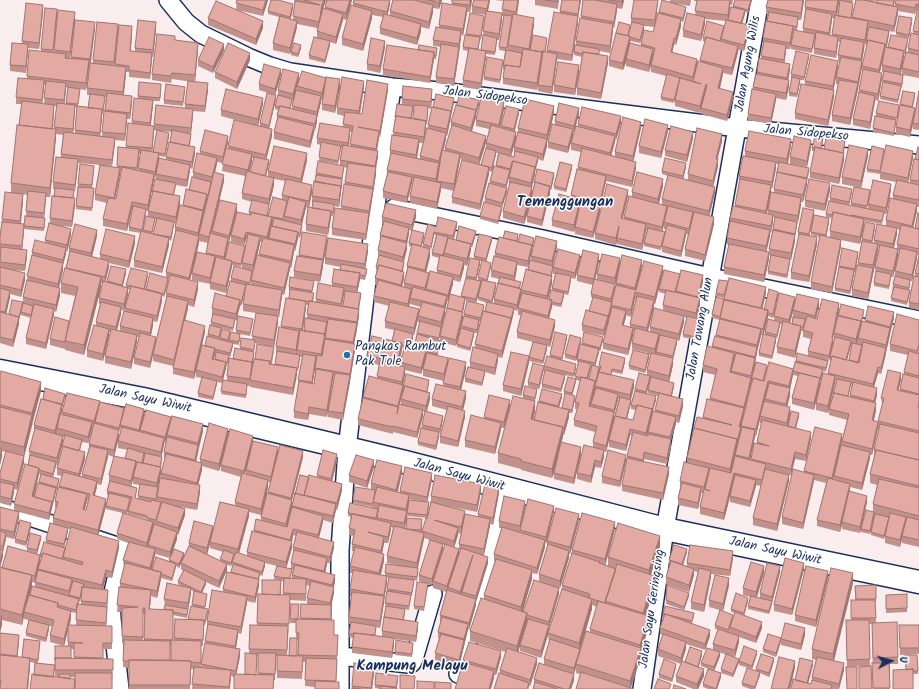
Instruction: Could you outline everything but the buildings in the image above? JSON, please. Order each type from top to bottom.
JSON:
[{"type":"main road","name":"Jalan Sayu Wiwit","points":[[0,371],[143,399],[405,462],[665,529],[919,582]]},
{"type":"street","name":"Jalan Sidopekso","points":[[168,0],[186,22],[202,34],[270,66],[290,72],[392,87],[440,91],[738,128],[919,145]]},
{"type":"street","name":"Jalan Agung Wilis","points":[[738,128],[760,0]]},
{"type":"street","points":[[340,689],[340,550],[347,449],[376,205],[392,87]]},
{"type":"street","name":"Jalan Tawang Alun","points":[[665,529],[738,128]]},
{"type":"street","points":[[376,205],[710,277],[919,320]]},
{"type":"street","points":[[458,674],[490,565],[504,488]]},
{"type":"street","points":[[0,507],[122,548],[111,601],[120,689]]},
{"type":"street","name":"Jalan Sayu Geringsing","points":[[642,689],[665,529]]},
{"type":"street","points":[[341,656],[408,664],[412,663],[433,594]]},
{"type":"place","name":"Pangkas Rambut Pak Tole","points":[[347,355]]},
{"type":"district","name":"Temenggungan","points":[[565,203]]},
{"type":"district","name":"Kampung Melayu","points":[[412,667]]}]
